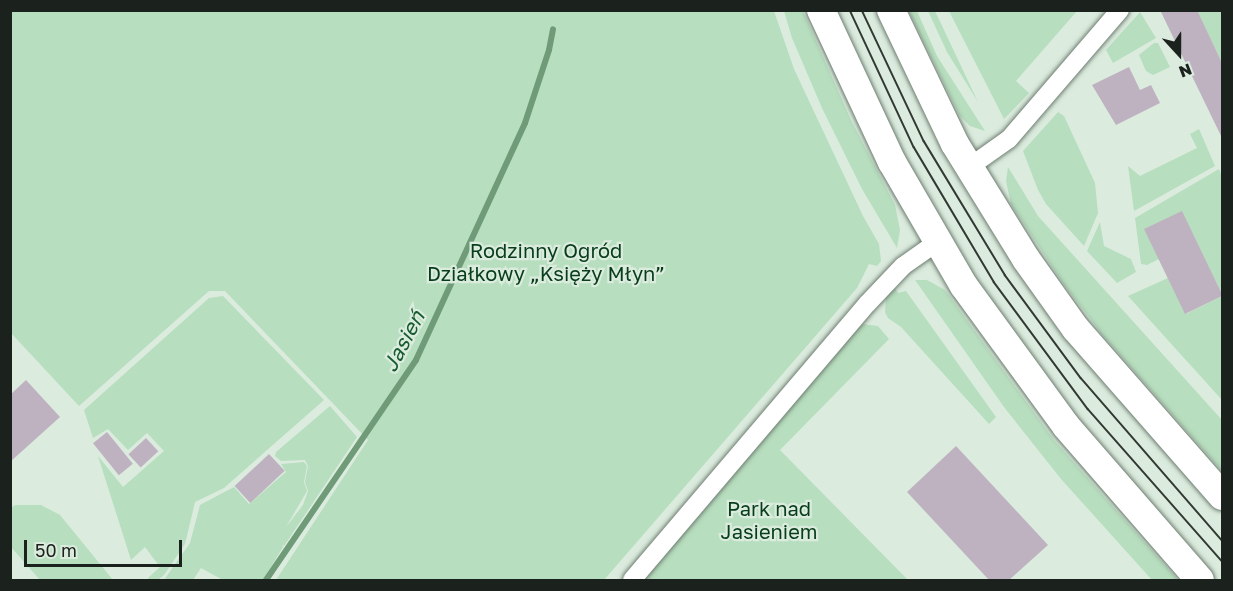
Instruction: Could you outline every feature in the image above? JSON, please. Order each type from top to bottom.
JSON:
[{"type":"main road","points":[[821,10],[873,126],[937,242],[994,329],[1066,426],[1200,580]]},
{"type":"main road","points":[[891,10],[929,93],[968,168],[1031,267],[1076,329],[1222,496]]},
{"type":"street","points":[[968,168],[1005,143],[1120,10]]},
{"type":"street","points":[[632,580],[867,304],[903,266],[937,242]]},
{"type":"green space","name":"Rodzinny Ogród Działkowy „Księży Młyn”","points":[[11,10],[774,11],[794,69],[863,216],[879,244],[881,261],[877,266],[869,264],[857,288],[604,580],[276,580],[368,440],[225,291],[209,291],[79,406],[11,333]]},
{"type":"green space","points":[[784,11],[803,11],[851,120],[895,205],[900,230],[897,248],[862,189],[822,108],[792,38]]},
{"type":"green space","points":[[909,11],[917,11],[937,56],[985,131],[970,126],[960,116]]},
{"type":"green space","points":[[928,11],[935,11],[978,102],[947,52]]},
{"type":"green space","points":[[949,11],[1077,11],[1016,81],[1029,93],[1004,119]]},
{"type":"green space","points":[[1197,11],[1222,11],[1222,63]]},
{"type":"green space","points":[[1140,12],[1156,38],[1113,63],[1106,50]]},
{"type":"green space","points":[[1154,43],[1158,43],[1170,67],[1153,75],[1146,71],[1139,55]]},
{"type":"green space","points":[[1058,112],[1064,116],[1095,183],[1098,213],[1084,246],[1046,204],[1023,151]]},
{"type":"green space","points":[[1199,129],[1215,166],[1134,211],[1128,166],[1140,176],[1197,148],[1190,134]]},
{"type":"green space","points":[[1008,167],[1038,216],[1222,420],[1222,471],[1101,333],[1063,283],[1011,204],[1006,181]]},
{"type":"green space","points":[[1219,169],[1222,177],[1222,294],[1182,212],[1159,259],[1147,265],[1141,264],[1135,218]]},
{"type":"green space","points":[[1100,222],[1104,246],[1131,259],[1136,272],[1117,283],[1087,251]]},
{"type":"green space","points":[[1168,278],[1186,314],[1222,296],[1222,400],[1128,296]]},
{"type":"green space","points":[[915,280],[927,280],[945,290],[1054,440],[1178,580],[1152,580],[1061,479],[1004,407]]},
{"type":"green space","points":[[895,288],[898,293],[906,291],[996,417],[989,424],[901,327],[888,318],[885,312],[886,298]]},
{"type":"green space","points":[[223,296],[324,400],[224,488],[195,502],[185,544],[164,575],[158,580],[149,580],[148,578],[160,567],[145,547],[131,560],[98,456],[123,487],[164,451],[147,433],[128,450],[108,429],[93,438],[84,410],[209,298]]},
{"type":"green space","name":"Park nad Jasieniem","points":[[862,324],[878,326],[889,339],[780,450],[908,580],[642,580]]},
{"type":"green space","points":[[330,406],[357,437],[284,546],[282,545],[283,547],[263,580],[223,580],[201,568],[193,580],[164,580],[190,543],[200,505],[234,487],[249,504],[286,472],[281,464],[304,462],[307,466],[304,482],[307,491],[286,527],[303,505],[308,491],[305,482],[308,466],[305,460],[281,461],[275,456],[276,452]]},
{"type":"green space","points":[[41,505],[60,515],[113,580],[40,580],[11,547],[11,507]]},
{"type":"building","points":[[1160,10],[1197,10],[1222,63],[1222,138]]},
{"type":"building","points":[[1129,67],[1140,90],[1151,85],[1160,103],[1116,125],[1092,85]]},
{"type":"building","points":[[1182,211],[1222,294],[1185,314],[1144,229]]},
{"type":"building","points":[[26,380],[60,417],[10,462],[10,395]]},
{"type":"building","points":[[107,432],[133,464],[119,475],[93,443]]},
{"type":"building","points":[[146,438],[158,451],[141,468],[128,454]]},
{"type":"building","points":[[956,446],[1048,545],[1009,580],[989,580],[907,492]]},
{"type":"building","points":[[269,454],[285,471],[250,503],[235,486]]},
{"type":"waterway","name":"Jasień","points":[[266,580],[416,360],[525,123],[549,50],[553,29]]},
{"type":"tram line","points":[[850,10],[914,147],[994,282],[1088,409],[1222,561]]},
{"type":"tram line","points":[[862,10],[924,141],[1005,275],[1081,378],[1222,540]]}]
